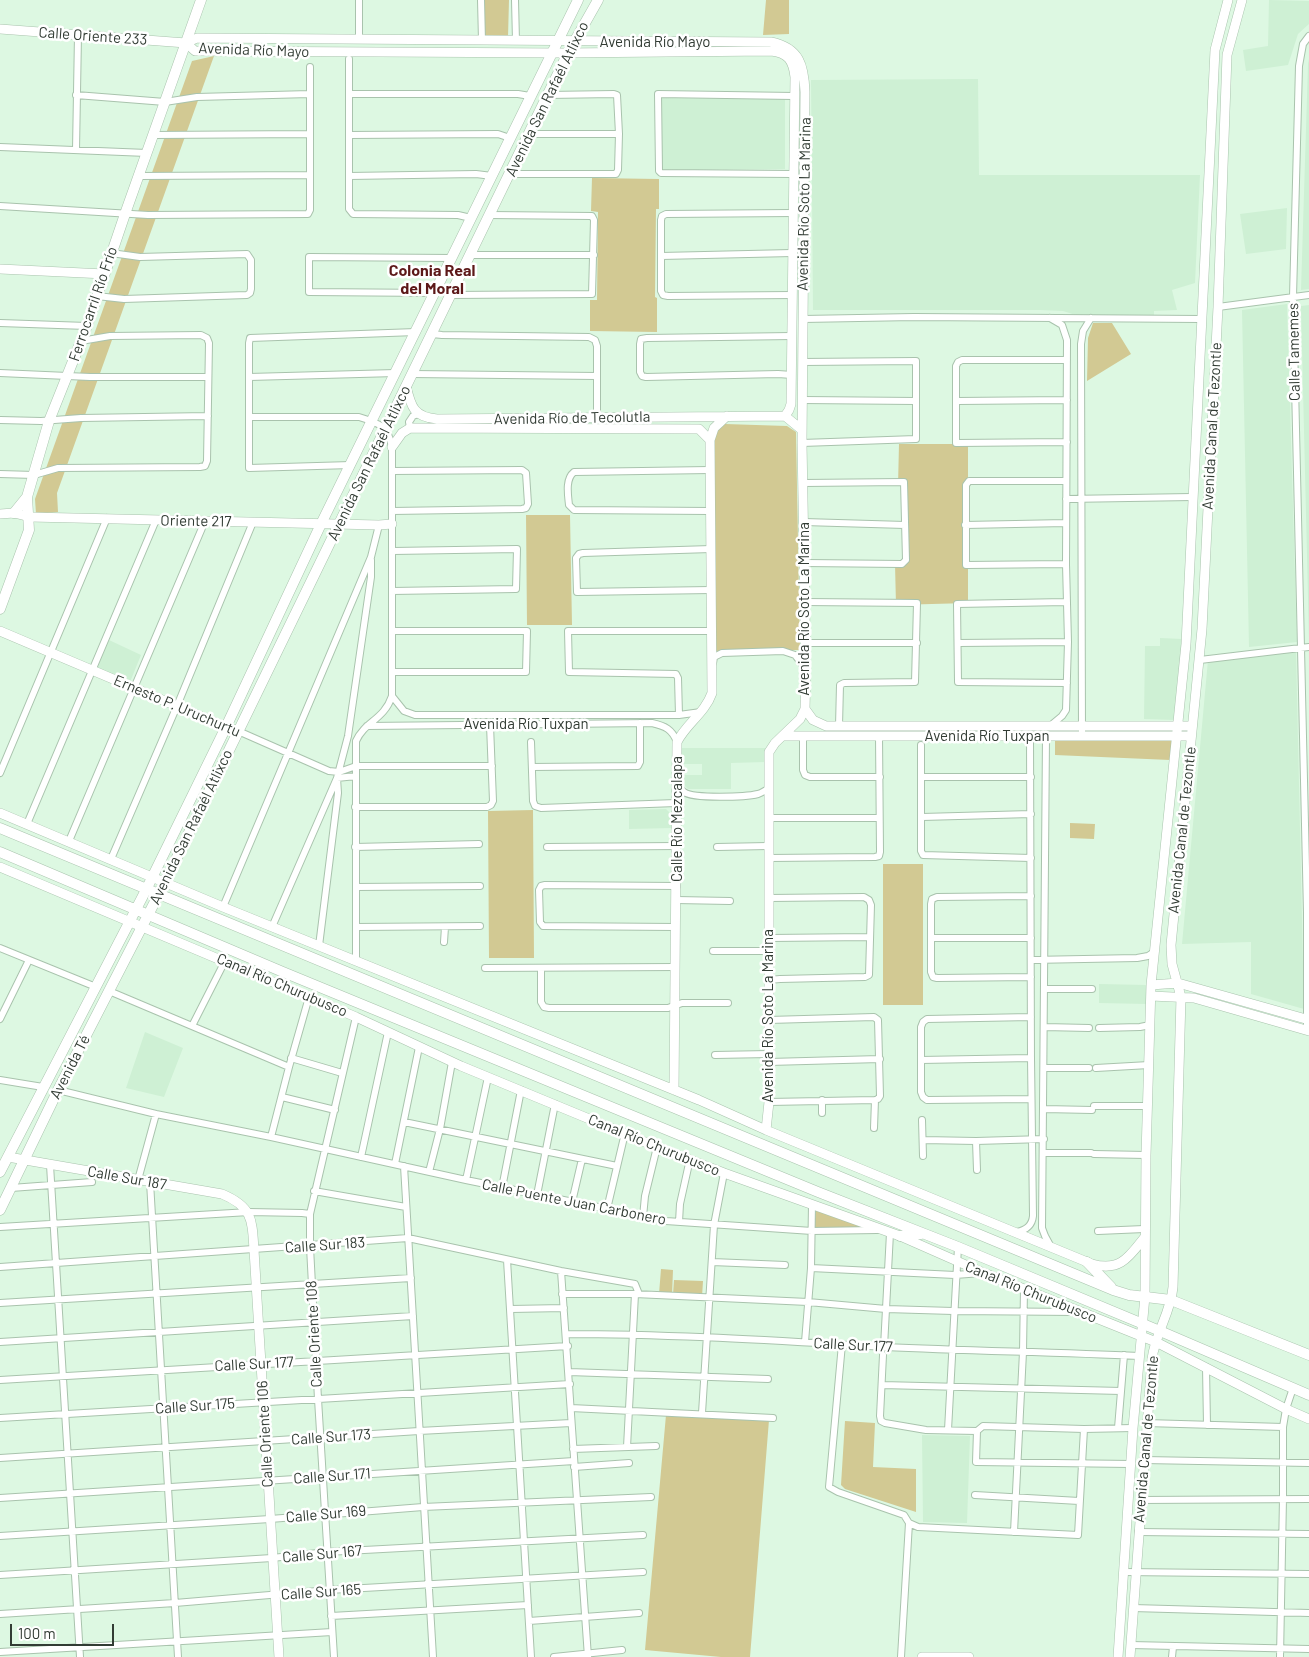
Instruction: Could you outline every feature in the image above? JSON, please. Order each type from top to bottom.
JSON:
[{"type":"main road","name":"Ferrocarril Río Frío","points":[[0,610],[29,530],[30,517],[27,497],[49,421],[87,326],[201,0]]},
{"type":"main road","name":"Avenida San Rafaél Atlixco","points":[[130,921],[226,727],[321,524],[578,0]]},
{"type":"main road","name":"Avenida San Rafaél Atlixco","points":[[142,926],[568,53],[598,0]]},
{"type":"main road","points":[[14,514],[27,497]]},
{"type":"main road","points":[[0,828],[1113,1290],[1129,1295],[1171,1300],[1309,1355]]},
{"type":"main road","name":"Canal Río Churubusco","points":[[0,852],[283,972],[1142,1323],[1309,1395]]},
{"type":"main road","name":"Avenida Té","points":[[0,1172],[4,1156],[44,1087],[130,921]]},
{"type":"main road","name":"Avenida Té","points":[[0,1210],[58,1090],[142,926]]},
{"type":"main road","points":[[890,1233],[924,1233]]},
{"type":"main road","points":[[1087,1262],[1113,1290]]},
{"type":"street","points":[[359,0],[359,40]]},
{"type":"street","points":[[481,0],[482,41]]},
{"type":"street","points":[[515,0],[516,41]]},
{"type":"street","name":"Avenida Canal de Tezontle","points":[[1118,1657],[1130,1464],[1145,1296],[1144,1233],[1152,969],[1186,644],[1215,50],[1228,0]]},
{"type":"street","name":"Avenida Canal de Tezontle","points":[[1130,1657],[1152,1352],[1171,1300],[1174,1272],[1181,997],[1172,964],[1171,945],[1200,660],[1218,306],[1227,56],[1242,0]]},
{"type":"street","name":"Calle Oriente 233","points":[[0,29],[186,43]]},
{"type":"street","points":[[76,150],[78,35]]},
{"type":"street","name":"Calle Tamemes","points":[[1308,1030],[1293,297],[1298,66],[1303,44],[1309,36]]},
{"type":"street","name":"Avenida Río Mayo","points":[[197,38],[771,42],[790,48],[800,61],[799,76],[787,56],[780,52],[771,51],[552,53],[196,51],[186,43],[197,38]]},
{"type":"street","points":[[349,59],[349,209],[353,214],[458,215],[471,218]]},
{"type":"street","points":[[0,206],[148,216],[308,214],[310,210],[310,67]]},
{"type":"street","name":"Avenida Río Soto La Marina","points":[[784,416],[791,404],[794,96],[799,76]]},
{"type":"street","name":"Avenida Río Soto La Marina","points":[[766,1130],[769,1102],[769,752],[775,743],[800,719],[805,708],[802,362],[805,137],[799,76]]},
{"type":"street","points":[[76,95],[165,102],[197,97],[310,94]]},
{"type":"street","points":[[350,94],[518,94],[530,96]]},
{"type":"street","points":[[793,174],[662,173],[659,171],[658,94],[794,96]]},
{"type":"street","points":[[510,174],[616,174],[618,170],[617,95],[548,95]]},
{"type":"street","points":[[153,135],[310,134]]},
{"type":"street","points":[[349,135],[498,134],[510,138]]},
{"type":"street","points":[[530,134],[619,134]]},
{"type":"street","points":[[0,146],[147,153]]},
{"type":"street","points":[[139,176],[310,174]]},
{"type":"street","points":[[350,176],[476,174],[492,176]]},
{"type":"street","points":[[792,295],[663,295],[661,291],[660,220],[666,214],[793,212]]},
{"type":"street","points":[[451,295],[592,294],[594,220],[592,216],[490,215]]},
{"type":"street","points":[[97,296],[124,299],[247,295],[250,293],[251,260],[247,254],[140,257],[111,253]]},
{"type":"street","points":[[661,256],[792,253]]},
{"type":"street","points":[[470,255],[594,256]]},
{"type":"street","points":[[435,293],[309,292],[309,258],[452,258]]},
{"type":"street","points":[[0,269],[104,274]]},
{"type":"street","points":[[1218,306],[1309,295]]},
{"type":"street","points":[[803,319],[914,317],[1201,319]]},
{"type":"street","points":[[1050,318],[1062,325],[1066,333],[1066,602],[1068,642],[1066,710],[1050,726]]},
{"type":"street","points":[[1082,735],[1080,344],[1083,331],[1091,318]]},
{"type":"street","points":[[0,323],[87,326]]},
{"type":"street","points":[[351,465],[249,468],[250,338],[416,332]]},
{"type":"street","points":[[432,334],[590,337],[595,340],[597,346],[598,418]]},
{"type":"street","points":[[0,474],[34,475],[58,468],[205,466],[207,461],[208,416],[209,344],[207,338],[201,335],[110,336],[81,341]]},
{"type":"street","points":[[792,336],[647,338],[641,339],[640,344],[640,372],[642,376],[646,377],[792,375]]},
{"type":"street","points":[[1066,442],[956,444],[956,366],[962,360],[1067,360]]},
{"type":"street","points":[[802,362],[916,361],[916,439],[802,443]]},
{"type":"street","points":[[0,373],[208,378]]},
{"type":"street","points":[[249,377],[396,373]]},
{"type":"street","points":[[412,374],[597,376]]},
{"type":"street","points":[[392,447],[402,433],[410,428],[409,422],[412,416],[418,414],[409,400],[406,386]]},
{"type":"street","points":[[803,400],[916,401]]},
{"type":"street","points":[[957,401],[1067,400]]},
{"type":"street","name":"Avenida Río de Tecolutla","points":[[418,414],[425,418],[437,420],[784,416]]},
{"type":"street","points":[[0,420],[49,421],[81,418],[208,416]]},
{"type":"street","points":[[710,440],[714,428],[727,416]]},
{"type":"street","points":[[784,416],[802,430]]},
{"type":"street","points":[[249,418],[359,417],[372,421],[385,429],[390,437],[392,447],[392,696],[388,707],[360,733],[356,741],[356,961]]},
{"type":"street","name":"Avenida Río de Tecolutla","points":[[410,428],[699,429],[710,440]]},
{"type":"street","name":"Calle Río Mezcalapa","points":[[674,1090],[677,742],[685,729],[707,705],[712,693],[710,440]]},
{"type":"street","points":[[392,472],[522,470],[526,473],[528,504],[526,508],[522,509],[392,511]]},
{"type":"street","points":[[710,470],[574,472],[570,475],[568,488],[569,505],[574,510],[710,511]]},
{"type":"street","points":[[1066,481],[969,481],[966,486],[965,525],[966,565],[1066,564]]},
{"type":"street","points":[[803,483],[904,482],[906,560],[902,564],[805,562]]},
{"type":"street","points":[[1066,499],[1192,497]]},
{"type":"street","name":"Oriente 217","points":[[0,514],[30,517],[392,524]]},
{"type":"street","points":[[0,772],[107,518]]},
{"type":"street","points":[[27,824],[156,520]]},
{"type":"street","points":[[69,842],[205,521]]},
{"type":"street","points":[[111,859],[253,522]]},
{"type":"street","points":[[804,522],[905,525]]},
{"type":"street","points":[[965,525],[1066,523]]},
{"type":"street","points":[[223,907],[371,556],[379,525]]},
{"type":"street","points":[[392,591],[516,589],[517,549],[393,551]]},
{"type":"street","points":[[711,549],[583,553],[579,554],[576,558],[577,592],[711,590]]},
{"type":"street","points":[[272,927],[338,775],[348,736],[370,577],[371,556]]},
{"type":"street","points":[[804,602],[917,603],[915,682],[840,684],[839,726]]},
{"type":"street","points":[[1066,602],[957,604],[958,682],[1067,682]]},
{"type":"street","name":"Ernesto P. Uruchurtu","points":[[0,631],[338,775]]},
{"type":"street","points":[[392,631],[527,631],[526,672],[392,672]]},
{"type":"street","points":[[679,715],[678,678],[676,674],[569,672],[568,631],[711,631]]},
{"type":"street","points":[[805,643],[917,642]]},
{"type":"street","points":[[958,643],[1068,642]]},
{"type":"street","points":[[1200,660],[1309,647]]},
{"type":"street","points":[[712,667],[714,657],[722,653],[784,651],[796,655],[806,669]]},
{"type":"street","name":"Avenida Río Tuxpan","points":[[392,696],[404,711],[415,715],[679,715],[700,712]]},
{"type":"street","name":"Avenida Río Tuxpan","points":[[805,708],[813,720],[819,724],[839,726],[1192,726]]},
{"type":"street","points":[[1179,711],[1185,717],[1194,716]]},
{"type":"street","points":[[532,767],[638,766],[640,762],[640,723]]},
{"type":"street","name":"Avenida Río Tuxpan","points":[[367,726],[652,723],[664,726],[674,735],[677,742]]},
{"type":"street","points":[[356,807],[486,807],[491,805],[493,801],[490,724]]},
{"type":"street","points":[[994,725],[994,736]]},
{"type":"street","points":[[1106,725],[1106,735]]},
{"type":"street","points":[[1017,1232],[1025,1230],[1032,1222],[1030,735]]},
{"type":"street","name":"Avenida Río Tuxpan","points":[[783,736],[1191,736]]},
{"type":"street","points":[[803,736],[805,775],[810,777],[880,777]]},
{"type":"street","points":[[769,858],[878,856],[880,852],[879,736]]},
{"type":"street","points":[[1046,736],[1042,1228],[1051,1247]]},
{"type":"street","points":[[531,742],[533,802],[535,806],[541,808],[676,804]]},
{"type":"street","points":[[921,745],[921,852],[923,855],[1031,858]]},
{"type":"street","points":[[338,775],[356,766],[492,766]]},
{"type":"street","points":[[338,775],[356,776]]},
{"type":"street","points":[[319,946],[338,794],[338,775]]},
{"type":"street","points":[[922,777],[1031,777]]},
{"type":"street","points":[[676,782],[684,792],[703,796],[746,796],[769,789]]},
{"type":"street","points":[[0,813],[223,907],[674,1090],[766,1130],[1087,1262],[1103,1266],[1126,1260],[1144,1233],[1098,1230]]},
{"type":"street","points":[[922,817],[1031,814]]},
{"type":"street","points":[[768,818],[879,818]]},
{"type":"street","points":[[355,847],[479,844]]},
{"type":"street","points":[[547,847],[677,846]]},
{"type":"street","points":[[717,846],[768,846]]},
{"type":"street","name":"Canal Río Churubusco","points":[[0,868],[225,961],[356,1017],[452,1062],[658,1147],[724,1174],[890,1233],[1156,1342],[1309,1419]]},
{"type":"street","points":[[676,886],[545,885],[541,886],[539,890],[540,922],[543,926],[676,927]]},
{"type":"street","points":[[356,887],[480,886]]},
{"type":"street","points":[[1031,896],[937,897],[932,899],[931,938],[931,972],[937,978],[1031,977]]},
{"type":"street","points":[[768,898],[864,897],[869,900],[871,905],[869,975],[865,977],[768,980]]},
{"type":"street","points":[[676,900],[730,901]]},
{"type":"street","points":[[356,927],[480,926]]},
{"type":"street","points":[[444,942],[445,927]]},
{"type":"street","points":[[769,938],[870,937]]},
{"type":"street","points":[[931,938],[1031,938]]},
{"type":"street","points":[[0,948],[96,987]]},
{"type":"street","points":[[713,951],[769,951]]},
{"type":"street","points":[[1031,960],[1137,958],[1148,956],[1154,952]]},
{"type":"street","points":[[1137,958],[1147,962],[1152,969]]},
{"type":"street","points":[[0,1019],[29,960]]},
{"type":"street","points":[[192,1026],[225,961]]},
{"type":"street","points":[[485,968],[676,967]]},
{"type":"street","points":[[541,968],[542,1002],[544,1006],[549,1008],[668,1008],[682,1003],[728,1003]]},
{"type":"street","points":[[1151,985],[1178,982],[1308,1019]]},
{"type":"street","points":[[1044,989],[1092,988]]},
{"type":"street","points":[[109,991],[289,1068]]},
{"type":"street","points":[[1151,996],[1206,1000],[1308,1030]]},
{"type":"street","points":[[271,1137],[309,997]]},
{"type":"street","name":"Calle Oriente 108","points":[[334,1657],[318,1399],[310,1214],[356,1017]]},
{"type":"street","points":[[1031,1017],[927,1019],[921,1027],[921,1092],[927,1100],[1031,1099]]},
{"type":"street","points":[[769,1020],[874,1018],[878,1020],[880,1025],[880,1096],[878,1099],[769,1102]]},
{"type":"street","points":[[1098,1028],[1150,1025]]},
{"type":"street","points":[[1044,1027],[1089,1028]]},
{"type":"street","points":[[361,1158],[388,1032]]},
{"type":"street","points":[[395,1164],[419,1047]]},
{"type":"street","points":[[715,1055],[769,1058],[880,1059]]},
{"type":"street","points":[[291,1058],[342,1073]]},
{"type":"street","points":[[921,1060],[1031,1058]]},
{"type":"street","points":[[429,1172],[440,1129],[452,1062]]},
{"type":"street","points":[[1096,1068],[1150,1065]]},
{"type":"street","points":[[1044,1068],[1089,1068]]},
{"type":"street","points":[[466,1180],[488,1077]]},
{"type":"street","points":[[0,1080],[44,1087]]},
{"type":"street","name":"Calle Puente Juan Carbonero","points":[[58,1090],[156,1114],[643,1216],[714,1225],[812,1231],[890,1233]]},
{"type":"street","points":[[502,1188],[521,1090]]},
{"type":"street","points":[[282,1097],[335,1110]]},
{"type":"street","points":[[822,1100],[822,1113]]},
{"type":"street","points":[[874,1128],[875,1100]]},
{"type":"street","points":[[537,1195],[555,1104]]},
{"type":"street","points":[[1044,1109],[1148,1106]]},
{"type":"street","points":[[138,1180],[156,1114]]},
{"type":"street","points":[[922,1120],[923,1156]]},
{"type":"street","points":[[404,1122],[617,1166]]},
{"type":"street","points":[[607,1209],[625,1133]]},
{"type":"street","points":[[923,1140],[1044,1139]]},
{"type":"street","points":[[976,1141],[977,1170]]},
{"type":"street","points":[[643,1216],[645,1196],[658,1147]]},
{"type":"street","points":[[1044,1154],[1146,1155]]},
{"type":"street","name":"Calle Sur 187","points":[[4,1156],[222,1194],[236,1200],[249,1212]]},
{"type":"street","points":[[572,1202],[582,1159]]},
{"type":"street","points":[[679,1222],[680,1204],[690,1159]]},
{"type":"street","points":[[50,1165],[80,1657]]},
{"type":"street","points":[[404,1166],[433,1657]]},
{"type":"street","points":[[702,1413],[714,1225],[724,1174]]},
{"type":"street","name":"Calle Sur 187","points":[[11,1188],[92,1182]]},
{"type":"street","points":[[150,1182],[178,1657]]},
{"type":"street","points":[[314,1191],[406,1208]]},
{"type":"street","points":[[806,1342],[811,1268],[812,1204]]},
{"type":"street","points":[[0,1227],[249,1212],[310,1214]]},
{"type":"street","name":"Calle Oriente 106","points":[[249,1212],[252,1222],[254,1250],[279,1657]]},
{"type":"street","points":[[884,1347],[890,1233]]},
{"type":"street","name":"Calle Sur 183","points":[[0,1267],[408,1238],[561,1271],[635,1284],[637,1294]]},
{"type":"street","points":[[948,1430],[953,1311],[958,1247]]},
{"type":"street","points":[[507,1260],[531,1657]]},
{"type":"street","points":[[712,1262],[785,1265]]},
{"type":"street","points":[[811,1268],[955,1275],[984,1273]]},
{"type":"street","points":[[561,1271],[570,1372],[571,1423],[588,1655]]},
{"type":"street","points":[[0,1303],[410,1278]]},
{"type":"street","points":[[1014,1532],[1023,1352],[1024,1289]]},
{"type":"street","points":[[562,1294],[637,1294],[710,1297],[808,1302],[886,1309],[1079,1312]]},
{"type":"street","points":[[627,1447],[632,1334],[637,1294]]},
{"type":"street","points":[[511,1309],[564,1308]]},
{"type":"street","points":[[0,1342],[413,1316]]},
{"type":"street","name":"Calle Sur 177","points":[[566,1334],[707,1336],[884,1347],[1139,1356]]},
{"type":"street","points":[[842,1344],[829,1487],[838,1492],[904,1515],[909,1523],[918,1528],[1078,1535],[1084,1429]]},
{"type":"street","name":"Calle Sur 177","points":[[0,1380],[568,1346]]},
{"type":"street","points":[[883,1355],[880,1416],[881,1421],[885,1423],[926,1430],[977,1431],[983,1426],[1084,1429],[1133,1428]]},
{"type":"street","points":[[1118,1428],[1124,1355]]},
{"type":"street","points":[[1206,1367],[1206,1425]]},
{"type":"street","points":[[570,1372],[768,1378]]},
{"type":"street","name":"Calle Sur 175","points":[[0,1418],[570,1384]]},
{"type":"street","points":[[882,1385],[1121,1392]]},
{"type":"street","points":[[1280,1657],[1284,1498],[1283,1427],[1286,1409],[1293,1388]]},
{"type":"street","points":[[571,1408],[773,1418]]},
{"type":"street","name":"Calle Sur 173","points":[[0,1458],[571,1423]]},
{"type":"street","points":[[1146,1423],[1283,1427]]},
{"type":"street","points":[[977,1431],[976,1462],[1130,1464]]},
{"type":"street","points":[[573,1449],[656,1446]]},
{"type":"street","points":[[1144,1460],[1309,1463]]},
{"type":"street","name":"Calle Sur 171","points":[[0,1498],[520,1464],[629,1463]]},
{"type":"street","points":[[975,1496],[1079,1501]]},
{"type":"street","name":"Calle Sur 169","points":[[0,1536],[170,1526],[423,1507],[651,1498]]},
{"type":"street","points":[[1141,1500],[1309,1499]]},
{"type":"street","points":[[901,1657],[909,1523]]},
{"type":"street","points":[[1138,1532],[1309,1534]]},
{"type":"street","name":"Calle Sur 167","points":[[0,1574],[272,1558],[327,1552],[643,1535]]},
{"type":"street","name":"Calle Sur 165","points":[[0,1614],[175,1603],[329,1590],[643,1572]]},
{"type":"street","points":[[1123,1572],[1309,1574]]},
{"type":"street","points":[[331,1616],[528,1605]]},
{"type":"street","points":[[1133,1608],[1309,1613]]},
{"type":"street","points":[[529,1621],[639,1613]]},
{"type":"street","points":[[0,1652],[332,1632]]},
{"type":"street","points":[[1130,1645],[1309,1649]]},
{"type":"street","points":[[1172,1657],[1173,1647]]},
{"type":"street","points":[[554,1657],[622,1650]]},
{"type":"street","points":[[922,1657],[968,1657]]},
{"type":"shaded area","points":[[484,0],[509,0],[508,37],[484,37]]},
{"type":"shaded area","points":[[766,0],[789,0],[789,34],[763,35]]},
{"type":"shaded area","points":[[1269,0],[1309,1],[1309,24],[1298,34],[1288,65],[1246,71],[1243,50],[1268,46]]},
{"type":"shaded area","points":[[214,56],[57,493],[58,512],[36,514],[35,499],[192,61]]},
{"type":"shaded area","points":[[1309,59],[1309,289],[1301,290],[1308,64]]},
{"type":"shaded area","points":[[978,79],[979,175],[1200,175],[1195,283],[1172,290],[1177,310],[1154,311],[1154,315],[1079,316],[1063,311],[1040,310],[813,310],[811,80]]},
{"type":"shaded area","points":[[661,98],[785,99],[785,169],[661,170]]},
{"type":"shaded area","points":[[592,178],[659,179],[659,209],[656,209],[655,297],[657,298],[657,332],[590,331],[590,300],[597,300],[598,212],[591,211]]},
{"type":"shaded area","points":[[1287,208],[1286,249],[1246,254],[1240,214]]},
{"type":"shaded area","points":[[1287,304],[1297,642],[1249,647],[1242,310]]},
{"type":"shaded area","points":[[1309,305],[1309,639],[1301,306]]},
{"type":"shaded area","points":[[1093,323],[1112,323],[1131,354],[1087,381],[1088,338]]},
{"type":"shaded area","points":[[725,424],[787,426],[796,432],[800,650],[716,651],[713,442],[715,432]]},
{"type":"shaded area","points":[[899,444],[968,444],[968,603],[896,605],[895,564],[903,564],[902,486],[898,486]]},
{"type":"shaded area","points":[[526,515],[570,515],[572,625],[527,625]]},
{"type":"shaded area","points":[[1160,638],[1182,639],[1175,720],[1144,719],[1145,646],[1160,646]]},
{"type":"shaded area","points":[[109,640],[141,655],[130,682],[97,668]]},
{"type":"shaded area","points":[[1296,650],[1304,1009],[1251,994],[1251,942],[1182,944],[1208,660]]},
{"type":"shaded area","points":[[1173,737],[1170,760],[1055,755],[1055,738]]},
{"type":"shaded area","points":[[681,748],[765,748],[765,762],[731,763],[731,789],[688,789],[683,784],[683,775],[702,775],[702,764],[681,764]]},
{"type":"shaded area","points":[[666,809],[670,813],[672,828],[629,829],[629,810]]},
{"type":"shaded area","points":[[533,810],[534,958],[489,958],[488,811]]},
{"type":"shaded area","points":[[1070,823],[1095,824],[1094,839],[1070,838]]},
{"type":"shaded area","points":[[883,864],[923,864],[923,1005],[883,1005]]},
{"type":"shaded area","points":[[1099,984],[1147,985],[1147,1004],[1099,1003]]},
{"type":"shaded area","points":[[145,1032],[183,1048],[164,1097],[126,1088]]},
{"type":"shaded area","points":[[816,1209],[869,1228],[814,1228]]},
{"type":"shaded area","points":[[661,1269],[673,1270],[672,1295],[659,1294]]},
{"type":"shaded area","points":[[674,1280],[703,1281],[702,1297],[673,1295]]},
{"type":"shaded area","points":[[666,1415],[769,1420],[750,1657],[721,1657],[645,1650]]},
{"type":"shaded area","points":[[845,1421],[875,1423],[873,1467],[916,1469],[916,1512],[845,1489],[841,1485]]},
{"type":"shaded area","points":[[922,1435],[970,1436],[967,1523],[923,1522]]},
{"type":"district","name":"Colonia Real del Moral","points":[[432,280]]}]
